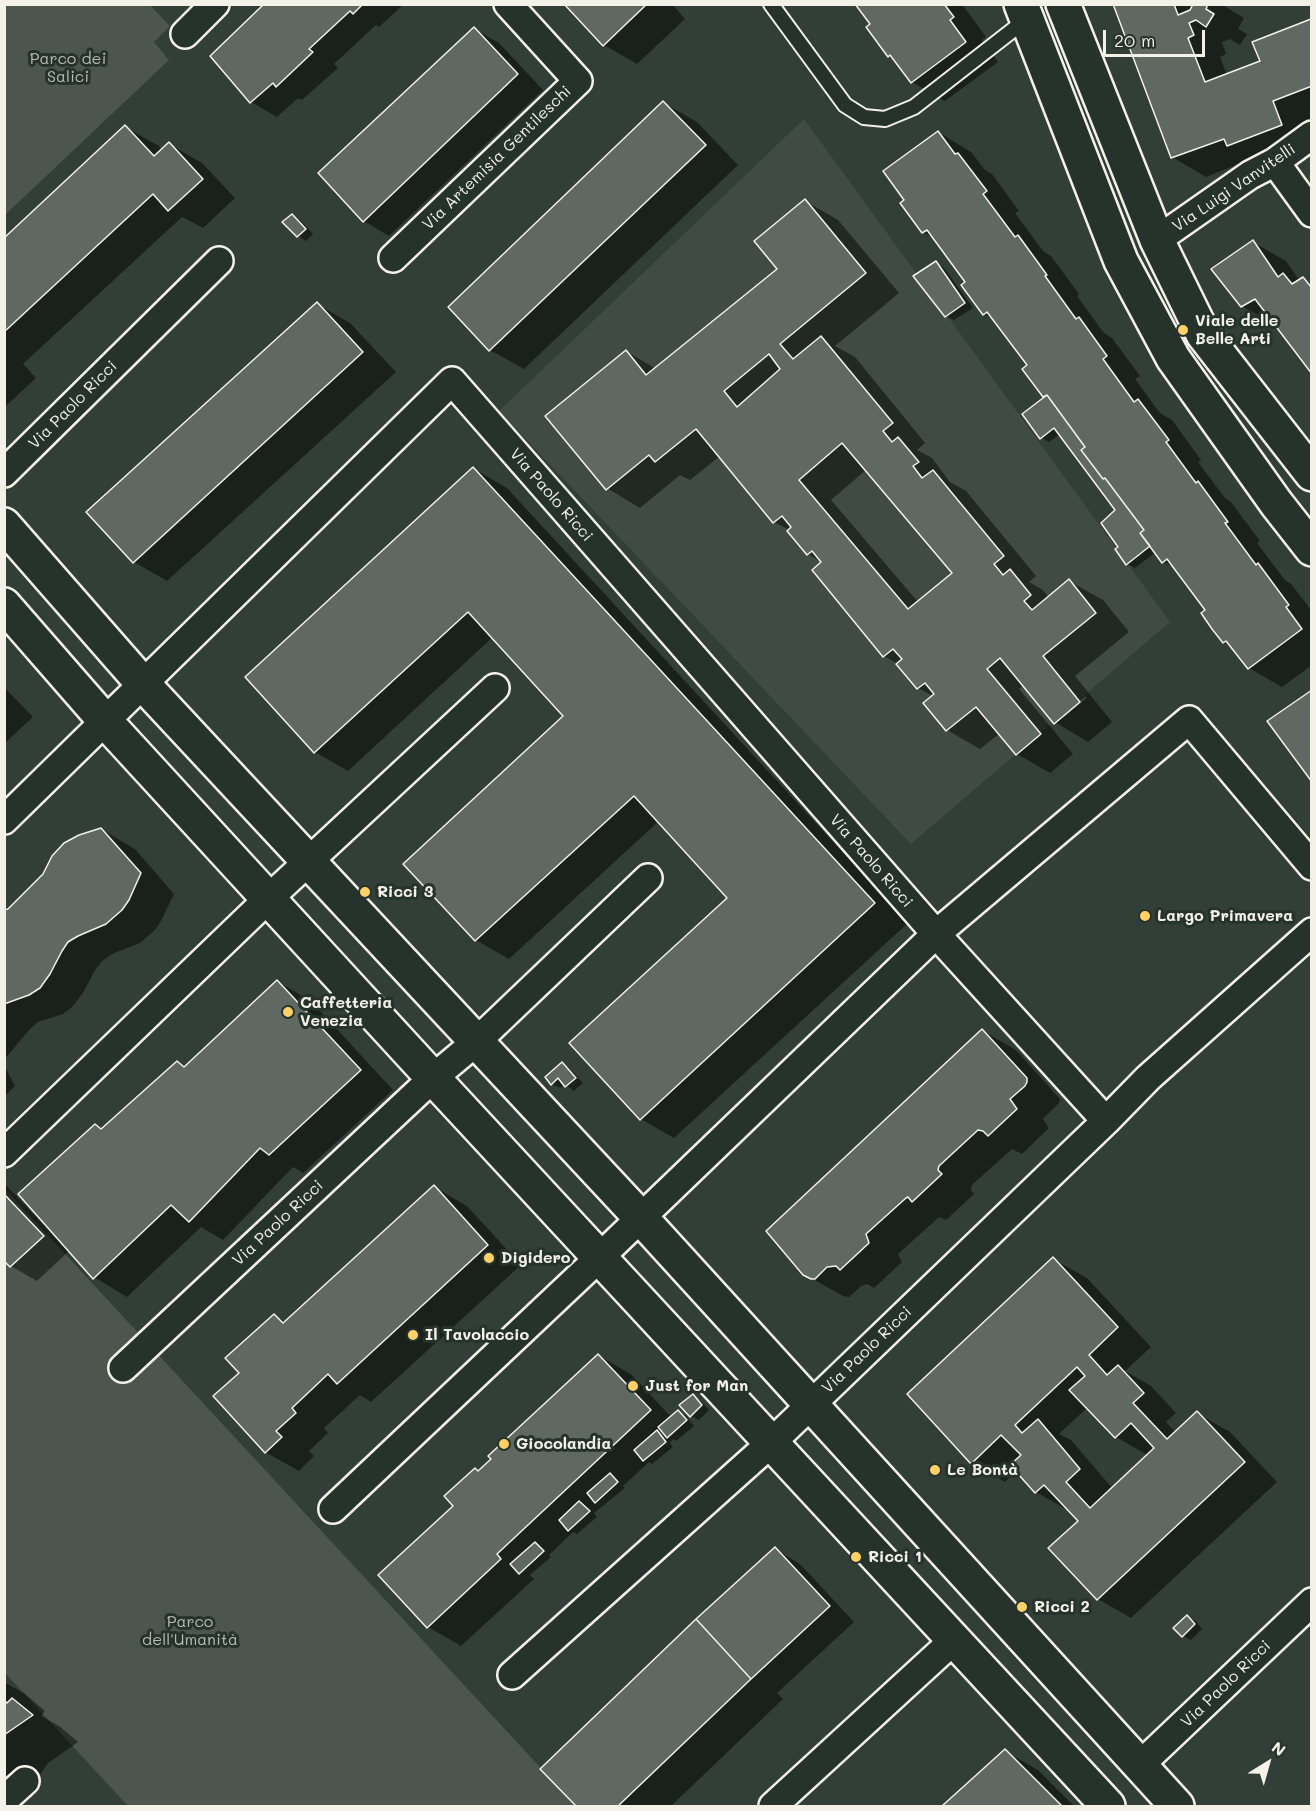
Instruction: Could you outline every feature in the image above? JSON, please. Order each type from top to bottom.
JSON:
[{"type":"street","points":[[185,34],[215,4]]},
{"type":"street","name":"Via Artemisia Gentileschi","points":[[393,258],[578,81],[508,4]]},
{"type":"street","points":[[1064,4],[1157,240],[1203,334],[1311,474]]},
{"type":"street","points":[[1024,12],[1121,261],[1173,358],[1311,549]]},
{"type":"street","name":"Via Luigi Vanvitelli","points":[[1157,240],[1250,175],[1275,162],[1311,135]]},
{"type":"street","points":[[1275,162],[1311,213]]},
{"type":"street","name":"Via Paolo Ricci","points":[[4,473],[219,261]]},
{"type":"street","name":"Via Paolo Ricci","points":[[4,820],[452,381],[936,934],[1106,1121],[771,1443],[512,1675]]},
{"type":"street","name":"Via Paolo Ricci","points":[[4,525],[144,685],[640,1217],[1177,1806]]},
{"type":"street","points":[[4,605],[106,722],[268,899],[1108,1806]]},
{"type":"street","points":[[4,1153],[268,899],[495,688]]},
{"type":"street","points":[[333,1509],[600,1257],[936,934],[1189,720],[1311,866]]},
{"type":"street","name":"Via Paolo Ricci","points":[[123,1368],[433,1078],[476,1042],[648,878]]},
{"type":"street","points":[[1106,1121],[1148,1078],[1311,932]]},
{"type":"street","name":"Via Paolo Ricci","points":[[1139,1766],[1311,1602]]},
{"type":"street","points":[[773,1806],[954,1640]]},
{"type":"street","points":[[4,1800],[25,1781]]},
{"type":"lane","points":[[771,4],[845,105],[864,117],[885,119],[914,107],[1024,12]]},
{"type":"shaded area","points":[[804,119],[1170,622],[911,844],[499,411]]},
{"type":"green space","name":"Parco dei Salici","points":[[5,4],[150,5],[170,26],[154,42],[169,60],[5,215]]},
{"type":"green space","name":"Parco dell'Umanità","points":[[5,1189],[576,1806],[128,1806],[5,1673]]},
{"type":"building","points":[[264,4],[363,4],[353,14],[350,11],[309,49],[313,52],[276,87],[273,83],[250,103],[210,56]]},
{"type":"building","points":[[564,4],[647,4],[603,46]]},
{"type":"building","points":[[855,4],[944,4],[954,17],[950,20],[966,42],[911,83],[866,27],[870,24]]},
{"type":"building","points":[[1113,4],[1174,4],[1178,15],[1190,10],[1193,4],[1208,4],[1206,9],[1214,14],[1206,27],[1196,20],[1189,23],[1194,35],[1188,38],[1205,82],[1260,61],[1252,42],[1311,19],[1312,86],[1273,101],[1282,125],[1227,146],[1224,139],[1171,158]]},
{"type":"building","points":[[474,27],[518,74],[363,222],[318,173]]},
{"type":"building","points":[[663,101],[706,145],[489,351],[448,307]]},
{"type":"building","points":[[125,125],[154,156],[169,142],[203,179],[168,211],[153,194],[4,332],[4,238]]},
{"type":"building","points":[[938,131],[987,191],[983,194],[1015,237],[1018,235],[1076,319],[1079,317],[1107,356],[1103,359],[1134,402],[1138,399],[1169,440],[1166,442],[1196,483],[1198,481],[1228,522],[1225,523],[1289,605],[1286,607],[1302,629],[1248,669],[1226,641],[1223,643],[1212,629],[1201,613],[1205,610],[1167,559],[1162,563],[1140,533],[1144,530],[1081,450],[1085,447],[1047,395],[1043,397],[1022,369],[1027,365],[987,312],[983,315],[961,285],[965,282],[927,230],[922,233],[900,203],[904,200],[883,171]]},
{"type":"building","points":[[805,199],[866,273],[780,344],[793,359],[821,336],[893,423],[883,431],[892,442],[898,437],[919,462],[913,466],[922,478],[933,470],[1004,556],[994,564],[1003,575],[1010,569],[1031,595],[1024,601],[1032,610],[1069,579],[1096,613],[1043,656],[1080,702],[1054,724],[1000,658],[987,669],[1041,734],[1016,755],[976,707],[946,731],[923,703],[934,694],[925,683],[917,689],[896,664],[902,659],[893,649],[883,657],[812,570],[821,562],[812,551],[807,555],[787,531],[791,527],[782,516],[773,523],[696,429],[655,462],[649,455],[606,490],[545,416],[626,350],[646,375],[777,269],[754,241]],"holes":[[[769,354],[780,369],[737,407],[724,391]],[[842,443],[952,573],[908,609],[799,480]]]},
{"type":"building","points":[[292,214],[306,229],[297,237],[282,222]]},
{"type":"building","points":[[1253,240],[1278,277],[1283,273],[1292,284],[1303,277],[1312,288],[1312,374],[1255,299],[1241,307],[1211,269]]},
{"type":"building","points":[[936,261],[965,303],[945,317],[913,276]]},
{"type":"building","points":[[317,302],[363,352],[133,563],[86,512]]},
{"type":"building","points":[[1047,395],[1085,447],[1081,450],[1144,530],[1140,533],[1150,546],[1126,565],[1115,549],[1118,547],[1101,523],[1115,510],[1054,428],[1040,439],[1022,414]]},
{"type":"building","points":[[473,467],[875,903],[640,1120],[569,1043],[727,898],[634,796],[475,941],[403,864],[563,716],[468,612],[314,753],[245,677]]},
{"type":"building","points":[[1312,690],[1312,782],[1267,721]]},
{"type":"building","points":[[101,828],[141,873],[129,900],[122,910],[106,924],[68,942],[40,988],[29,995],[4,1004],[4,910],[8,909],[43,874],[52,856],[64,843]]},
{"type":"building","points":[[277,980],[361,1070],[269,1155],[260,1148],[189,1222],[171,1205],[93,1279],[18,1194],[95,1124],[101,1129],[177,1061],[184,1067]]},
{"type":"building","points":[[982,1029],[1027,1078],[1025,1086],[1010,1099],[1017,1109],[988,1136],[978,1130],[939,1166],[938,1170],[942,1174],[912,1202],[908,1197],[906,1198],[866,1234],[869,1243],[840,1270],[836,1266],[827,1267],[815,1279],[803,1275],[766,1231]]},
{"type":"building","points":[[562,1062],[576,1078],[565,1087],[558,1078],[551,1085],[545,1077]]},
{"type":"building","points":[[434,1185],[488,1245],[337,1384],[328,1374],[292,1408],[296,1413],[276,1431],[282,1437],[265,1453],[213,1396],[239,1373],[225,1358],[274,1314],[283,1323]]},
{"type":"building","points":[[4,1194],[44,1236],[10,1267],[4,1261]]},
{"type":"building","points":[[1053,1257],[1118,1327],[1089,1355],[1107,1375],[1118,1365],[1144,1393],[1133,1403],[1167,1439],[1197,1411],[1245,1462],[1097,1600],[1048,1548],[1078,1521],[1044,1485],[1035,1493],[1010,1465],[1021,1455],[1001,1435],[971,1464],[907,1394]],"holes":[[[1077,1367],[1085,1376],[1069,1390],[1115,1438],[1131,1423],[1154,1448],[1090,1508],[1066,1482],[1080,1469],[1038,1419],[1022,1433],[1015,1425]]]},
{"type":"building","points":[[598,1354],[651,1410],[497,1554],[501,1559],[427,1628],[378,1575],[453,1506],[444,1496],[475,1468],[478,1471],[491,1459],[488,1456]]},
{"type":"building","points":[[693,1394],[702,1405],[690,1417],[679,1405]]},
{"type":"building","points":[[678,1410],[687,1420],[667,1438],[658,1427]]},
{"type":"building","points":[[657,1430],[666,1442],[643,1461],[634,1450]]},
{"type":"building","points":[[610,1473],[618,1482],[595,1503],[587,1493]]},
{"type":"building","points":[[579,1501],[590,1511],[568,1531],[559,1520]]},
{"type":"building","points":[[535,1542],[544,1551],[519,1574],[510,1564]]},
{"type":"building","points":[[775,1547],[830,1606],[751,1679],[696,1619]]},
{"type":"building","points":[[1187,1615],[1195,1624],[1182,1637],[1173,1628]]},
{"type":"building","points":[[696,1619],[751,1679],[618,1806],[576,1806],[540,1769]]},
{"type":"building","points":[[12,1698],[33,1715],[4,1735],[4,1700],[7,1703]]},
{"type":"building","points":[[1005,1749],[1062,1806],[942,1806]]},
{"type":"place","name":"Viale delle Belle Arti","points":[[1183,330]]},
{"type":"place","name":"Ricci 3","points":[[365,892]]},
{"type":"place","name":"Largo Primavera","points":[[1145,916]]},
{"type":"place","name":"Caffetteria Venezia","points":[[288,1012]]},
{"type":"place","name":"Digidero","points":[[489,1258]]},
{"type":"place","name":"Il Tavolaccio","points":[[413,1335]]},
{"type":"place","name":"Just for Man","points":[[633,1386]]},
{"type":"place","name":"Giocolandia","points":[[504,1444]]},
{"type":"place","name":"Le Bontà","points":[[935,1470]]},
{"type":"place","name":"Ricci 1","points":[[856,1557]]},
{"type":"place","name":"Ricci 2","points":[[1022,1607]]}]
